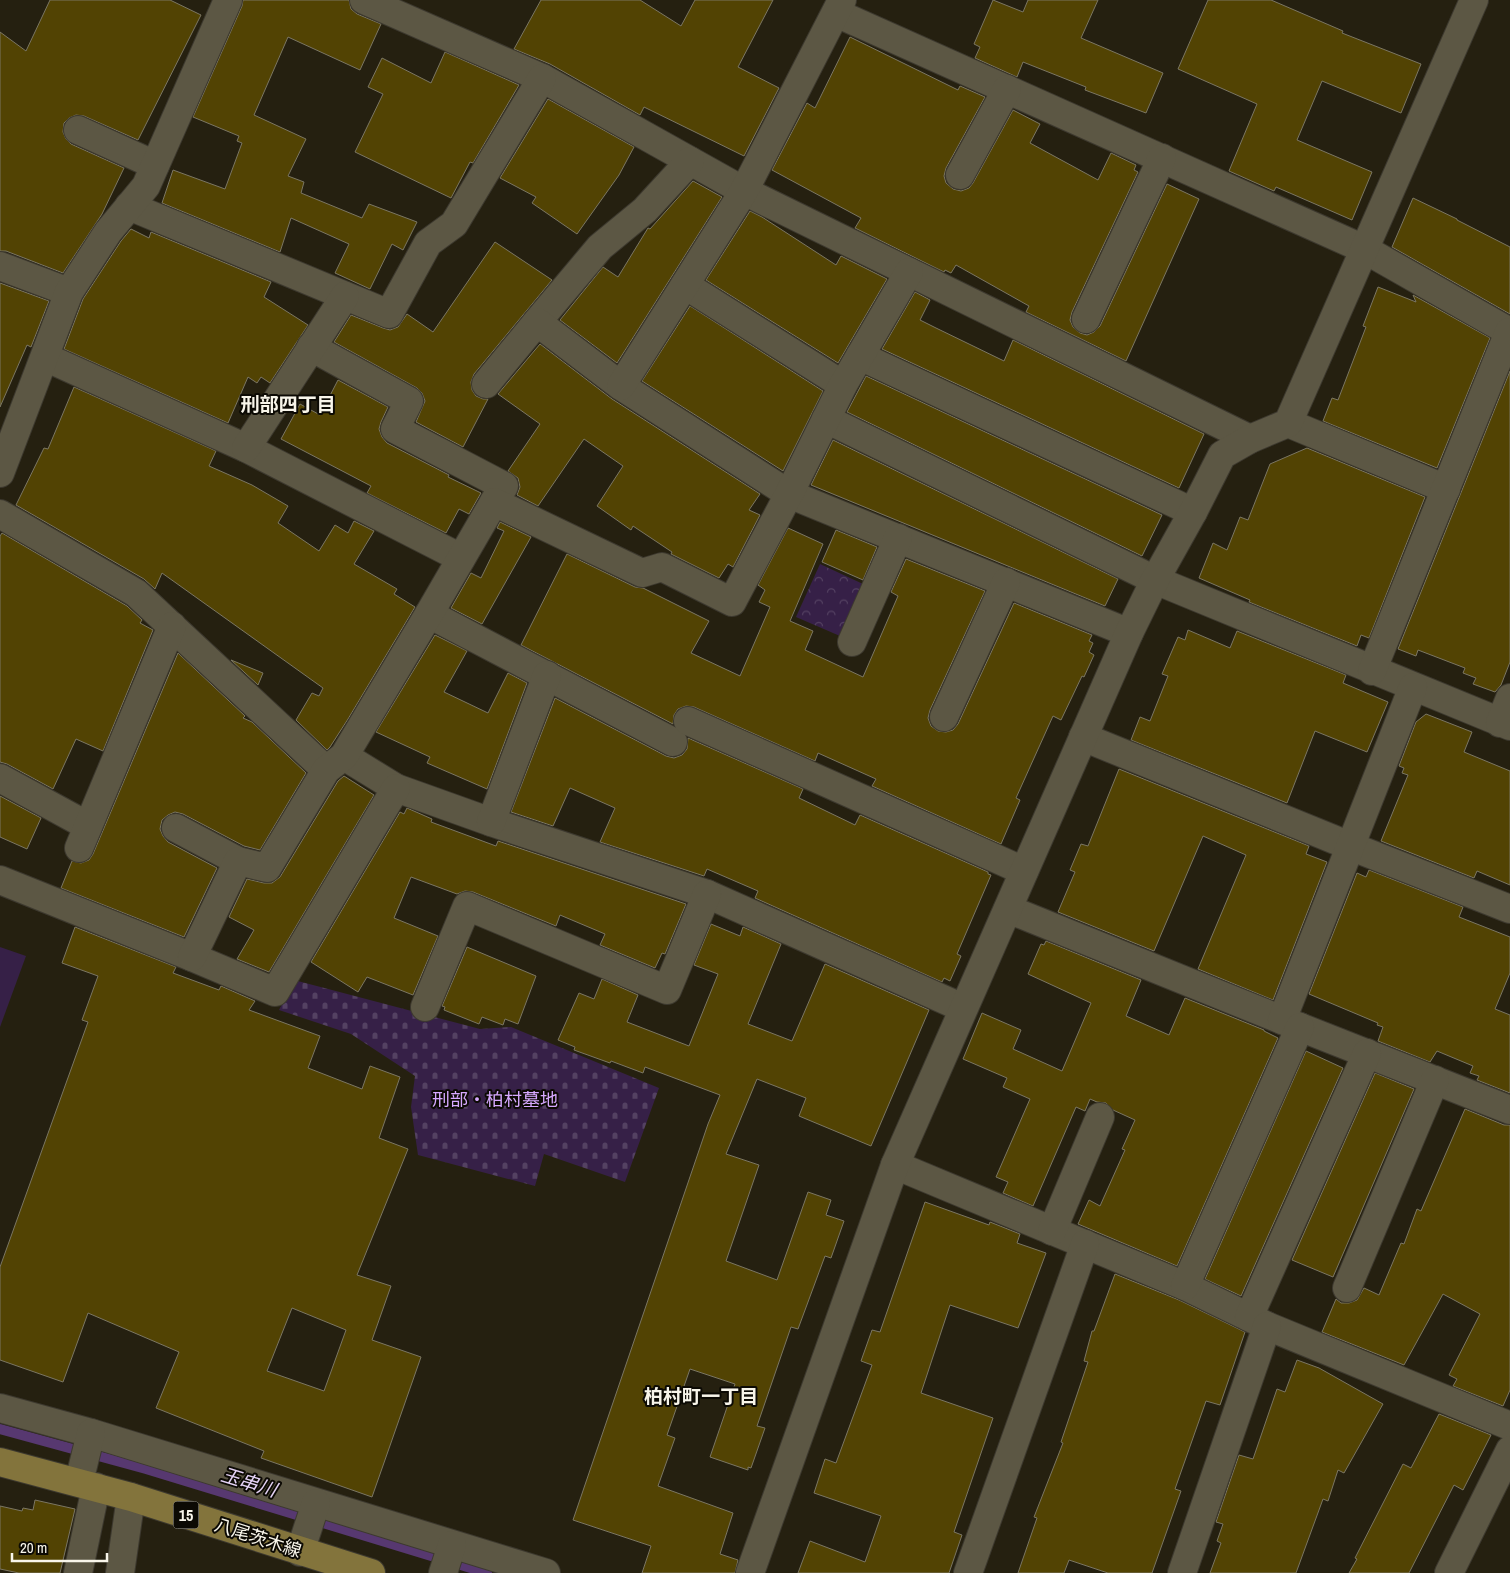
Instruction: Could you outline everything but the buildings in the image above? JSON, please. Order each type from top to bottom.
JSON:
[{"type":"main road","name":"八尾茨木線","points":[[0,1462],[87,1462],[131,1497],[302,1544],[371,1573]]},
{"type":"street","points":[[364,0],[542,78],[744,191],[1250,438]]},
{"type":"street","points":[[1288,423],[1474,0]]},
{"type":"street","points":[[0,473],[69,292],[108,232],[146,186],[225,1]]},
{"type":"street","points":[[621,386],[744,191],[839,7],[1007,89],[1364,249],[1510,332],[1372,671]]},
{"type":"street","points":[[129,206],[389,314],[428,243],[454,224],[542,78]]},
{"type":"street","points":[[960,175],[1007,89]]},
{"type":"street","points":[[78,130],[155,165]]},
{"type":"street","points":[[1086,319],[1162,158]]},
{"type":"street","points":[[486,384],[600,247],[644,210],[690,161]]},
{"type":"street","points":[[0,266],[69,292]]},
{"type":"street","points":[[494,502],[642,573],[662,567],[732,602],[790,494],[844,385],[909,272]]},
{"type":"street","points":[[685,285],[844,385]]},
{"type":"street","points":[[246,448],[345,296]]},
{"type":"street","points":[[537,322],[621,386],[790,494],[1129,633]]},
{"type":"street","points":[[176,828],[238,861],[267,868],[429,614],[504,486],[395,429],[409,402],[311,347]]},
{"type":"street","points":[[860,356],[1193,512]]},
{"type":"street","points":[[45,357],[246,448],[461,558]]},
{"type":"street","points":[[826,419],[1155,580],[1372,671],[1414,687],[1507,716]]},
{"type":"street","points":[[750,1573],[895,1165],[1129,633],[1222,455],[1250,438],[1288,423],[1446,489]]},
{"type":"street","points":[[0,514],[136,593],[172,626],[335,763],[396,788],[492,822],[707,894],[963,1008]]},
{"type":"street","points":[[852,642],[898,538]]},
{"type":"street","points":[[944,717],[1006,582]]},
{"type":"street","points":[[429,614],[547,676],[1024,871]]},
{"type":"street","points":[[0,778],[84,837],[172,626]]},
{"type":"street","points":[[492,822],[547,676]]},
{"type":"street","points":[[1184,1286],[1291,1023],[1350,846],[1414,687]]},
{"type":"street","points":[[1083,738],[1510,909]]},
{"type":"street","points":[[0,880],[192,956],[275,992],[396,788]]},
{"type":"street","points":[[192,956],[238,861]]},
{"type":"street","points":[[425,1007],[467,906],[667,990],[707,894]]},
{"type":"street","points":[[1008,908],[1510,1110]]},
{"type":"street","points":[[1182,1573],[1258,1322],[1367,1053]]},
{"type":"street","points":[[1347,1288],[1435,1080]]},
{"type":"street","points":[[1052,1231],[1100,1118]]},
{"type":"street","points":[[895,1165],[1184,1286],[1258,1322],[1510,1426]]},
{"type":"street","points":[[968,1573],[1085,1244]]},
{"type":"street","points":[[0,1408],[87,1462],[315,1506],[448,1557],[546,1573]]},
{"type":"street","points":[[1449,1573],[1510,1450]]},
{"type":"street","points":[[78,1573],[87,1462]]},
{"type":"street","points":[[120,1573],[131,1497]]},
{"type":"street","points":[[302,1544],[315,1506]]},
{"type":"green space","points":[[820,564],[863,584],[840,636],[796,617]]},
{"type":"green space","points":[[0,947],[26,956],[0,1027]]},
{"type":"green space","name":"刑部・柏村墓地","points":[[294,980],[480,1029],[511,1027],[659,1088],[625,1182],[544,1154],[535,1186],[418,1155],[411,1107],[415,1076],[351,1034],[279,1010]]},
{"type":"waterway","name":"玉串川","points":[[0,1429],[146,1469],[487,1573]]},
{"type":"district","name":"刑部四丁目","points":[[288,404]]},
{"type":"district","name":"柏村町一丁目","points":[[701,1396]]}]
